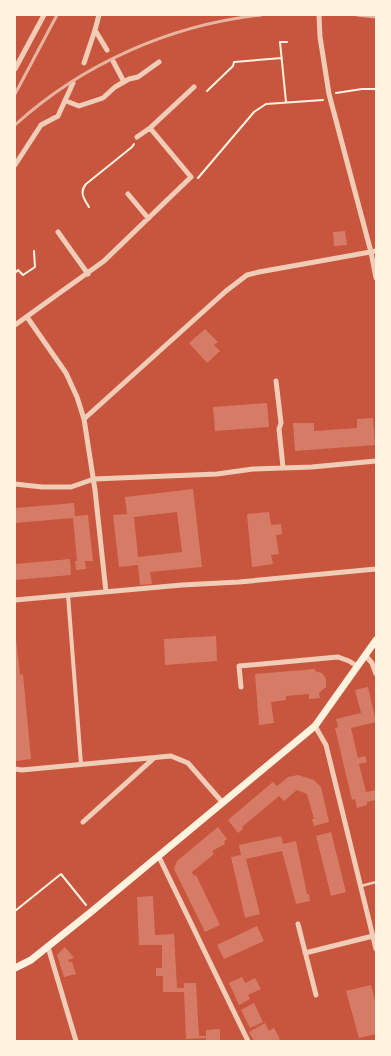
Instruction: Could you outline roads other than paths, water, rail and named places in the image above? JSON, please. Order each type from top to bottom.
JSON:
[{"type":"main road","points":[[15,968],[31,960],[48,947],[315,726],[376,640]]},
{"type":"street","points":[[15,69],[44,15]]},
{"type":"street","points":[[84,63],[99,15]]},
{"type":"street","points":[[319,15],[320,37],[329,97],[374,252],[376,278]]},
{"type":"street","points":[[95,30],[107,50]]},
{"type":"street","points":[[113,61],[124,82]]},
{"type":"street","points":[[66,101],[79,106],[92,103],[103,98],[115,87],[138,77],[159,62]]},
{"type":"street","points":[[15,165],[41,125],[58,116],[73,83]]},
{"type":"street","points":[[137,137],[150,128],[194,87]]},
{"type":"street","points":[[15,325],[88,274],[119,248],[191,177],[150,128]]},
{"type":"street","points":[[128,194],[148,218]]},
{"type":"street","points":[[58,232],[88,274]]},
{"type":"street","points":[[84,419],[226,291],[247,275],[374,252]]},
{"type":"street","points":[[27,317],[70,379],[84,419],[94,479],[106,592]]},
{"type":"street","points":[[276,381],[281,423],[279,429],[283,468]]},
{"type":"street","points":[[15,484],[42,487],[71,487],[94,479],[217,474],[376,461]]},
{"type":"street","points":[[15,600],[376,569]]},
{"type":"street","points":[[68,595],[81,764]]},
{"type":"street","points":[[365,654],[372,663],[376,674]]},
{"type":"street","points":[[241,687],[239,666],[338,657],[357,666]]},
{"type":"street","points":[[315,726],[326,745],[359,886],[376,949]]},
{"type":"street","points":[[15,770],[171,756],[188,763],[223,803]]},
{"type":"street","points":[[83,822],[154,758]]},
{"type":"street","points":[[158,857],[248,1041]]},
{"type":"street","points":[[298,924],[316,996]]},
{"type":"street","points":[[305,952],[373,936]]},
{"type":"street","points":[[48,947],[76,1041]]},
{"type":"lane","points":[[359,886],[376,882]]},
{"type":"railway","points":[[15,94],[57,15]]},
{"type":"railway","points":[[15,125],[69,83],[129,51],[161,38],[194,28],[227,20],[261,15]]},
{"type":"railway","points":[[357,15],[376,17]]}]
